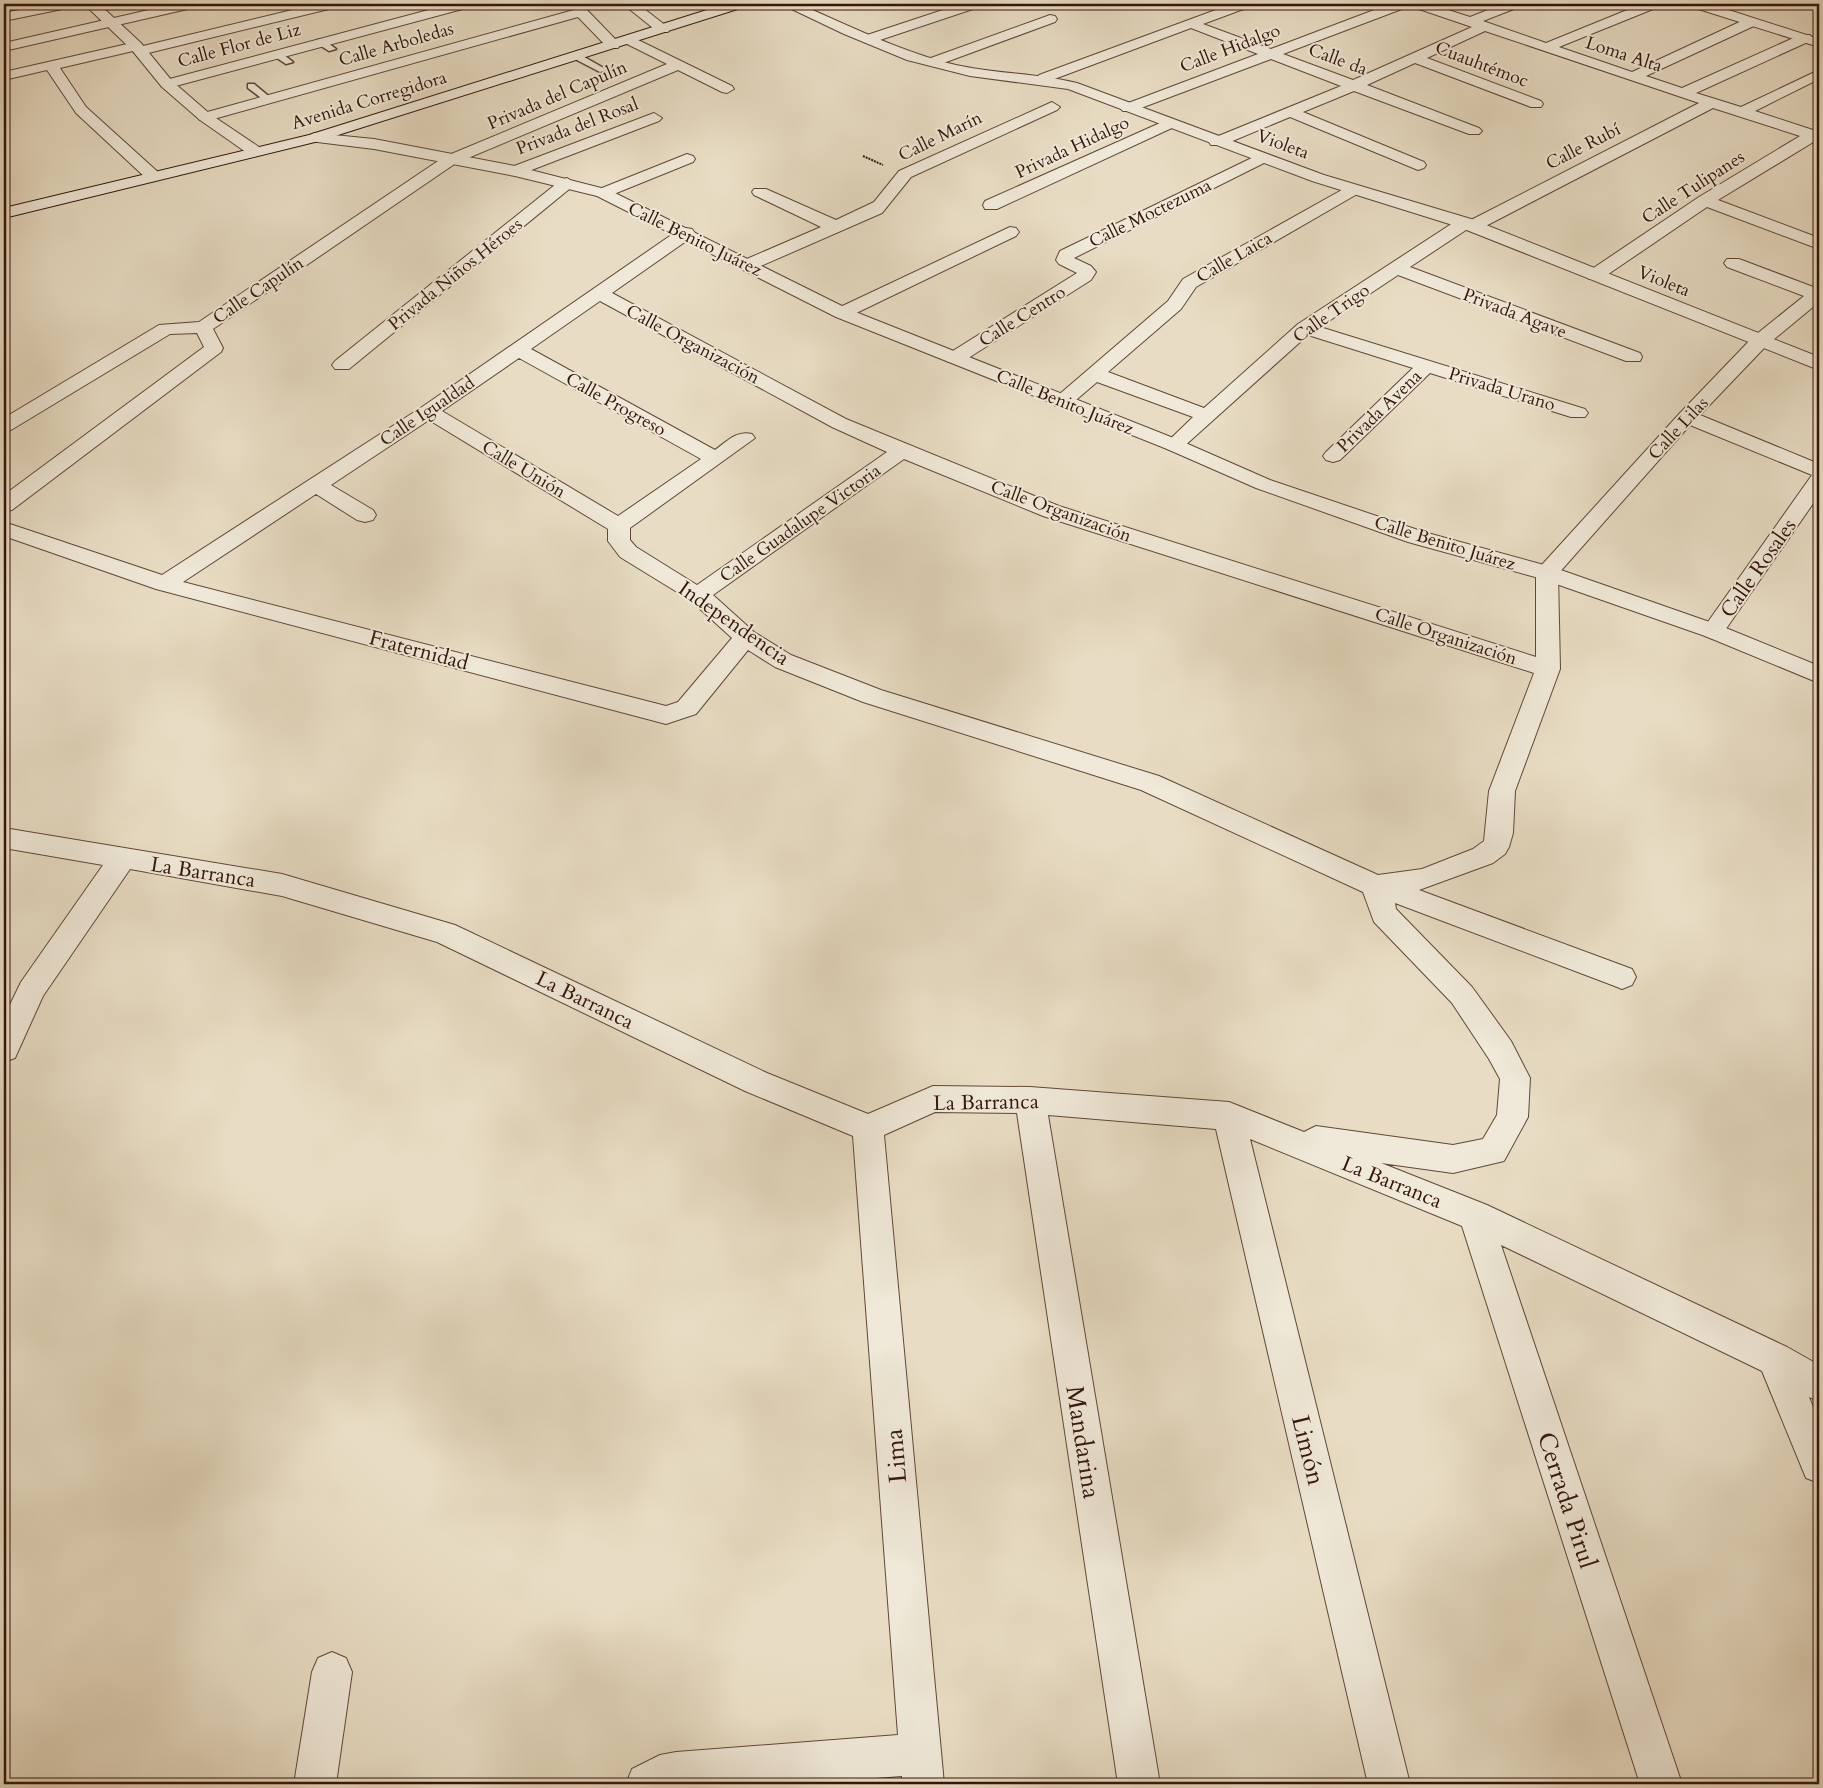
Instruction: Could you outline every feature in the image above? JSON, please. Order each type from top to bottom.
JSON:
[{"type":"street","points":[[4,17],[67,4]]},
{"type":"street","points":[[91,4],[138,49],[167,84],[205,117],[256,152]]},
{"type":"street","points":[[4,47],[192,4]]},
{"type":"street","points":[[4,76],[138,49],[332,4]]},
{"type":"street","name":"Calle Flor de Liz","points":[[167,84],[283,58],[465,4]]},
{"type":"street","points":[[630,4],[663,29]]},
{"type":"street","name":"Avenida Corregidora","points":[[4,213],[314,138],[630,40],[739,4]]},
{"type":"street","name":"Violeta","points":[[788,4],[869,39],[933,62],[976,74],[1044,78],[1072,86],[1216,142],[1353,190],[1469,225],[1819,364]]},
{"type":"street","points":[[869,39],[974,4]]},
{"type":"street","points":[[1044,78],[1244,4]]},
{"type":"street","name":"Calle Hidalgo","points":[[1128,108],[1268,53],[1402,4]]},
{"type":"street","name":"Loma Alta","points":[[1418,4],[1545,48],[1816,136]]},
{"type":"street","points":[[1469,22],[1514,4]]},
{"type":"street","points":[[1545,48],[1653,4]]},
{"type":"street","points":[[1701,4],[1819,43]]},
{"type":"street","name":"Calle Arboledas","points":[[205,117],[581,12],[613,45]]},
{"type":"street","points":[[933,62],[1050,19]]},
{"type":"street","points":[[1633,77],[1752,22]]},
{"type":"street","name":"Calle da","points":[[1189,23],[1474,131]]},
{"type":"street","points":[[1216,142],[1355,85],[1484,27]]},
{"type":"street","points":[[1683,92],[1805,38]]},
{"type":"street","points":[[630,40],[727,89]]},
{"type":"street","name":"Cuauhtémoc","points":[[1415,58],[1536,104]]},
{"type":"street","points":[[51,65],[81,110],[153,176]]},
{"type":"street","name":"Privada del Capulín","points":[[450,160],[678,65]]},
{"type":"street","points":[[1742,112],[1819,74]]},
{"type":"street","name":"Calle Rubí","points":[[1469,225],[1712,102]]},
{"type":"street","name":"Calle Marín","points":[[748,265],[883,205],[894,183],[905,174],[1052,107]]},
{"type":"street","points":[[1290,112],[1418,165]]},
{"type":"street","name":"Privada del Rosal","points":[[515,171],[654,118]]},
{"type":"street","name":"Privada Hidalgo","points":[[991,206],[1169,124]]},
{"type":"street","name":"Calle Tulipanes","points":[[1595,275],[1705,202],[1816,136]]},
{"type":"street","name":"Calle Benito Juárez","points":[[314,138],[374,144],[515,171],[603,193],[842,313],[1174,445],[1263,484],[1398,530],[1547,573],[1713,631],[1819,675]]},
{"type":"street","name":"Calle Moctezuma","points":[[1087,272],[1068,261],[1064,256],[1262,158]]},
{"type":"street","points":[[603,193],[687,159]]},
{"type":"street","name":"Calle Capulín","points":[[4,505],[214,348],[203,327],[450,160]]},
{"type":"street","name":"Privada Niños Héroes","points":[[342,365],[567,183]]},
{"type":"street","name":"Calle Laica","points":[[1062,402],[1174,305],[1189,283],[1353,190]]},
{"type":"street","points":[[760,192],[836,227]]},
{"type":"street","points":[[1705,202],[1819,244]]},
{"type":"street","name":"Calle Trigo","points":[[1174,445],[1305,328],[1396,268],[1469,225]]},
{"type":"street","points":[[842,313],[1010,232]]},
{"type":"street","name":"Calle Igualdad","points":[[164,584],[429,411],[686,233]]},
{"type":"street","points":[[1733,263],[1818,294]]},
{"type":"street","name":"Privada Agave","points":[[1396,268],[1633,357]]},
{"type":"street","name":"Calle Centro","points":[[955,358],[1085,276],[1087,272]]},
{"type":"street","name":"Calle Organización","points":[[599,293],[839,422],[902,451],[1051,511],[1548,669]]},
{"type":"street","name":"Calle Lilas","points":[[1547,573],[1686,417],[1760,341],[1818,294]]},
{"type":"street","points":[[4,426],[166,329],[203,327]]},
{"type":"street","name":"Privada Urano","points":[[1305,328],[1578,413]]},
{"type":"street","name":"Calle Progreso","points":[[516,350],[715,458]]},
{"type":"street","name":"Privada Avena","points":[[1333,456],[1426,366]]},
{"type":"street","points":[[1094,374],[1206,415]]},
{"type":"street","name":"Calle Unión","points":[[429,411],[619,526]]},
{"type":"street","points":[[1686,417],[1819,471]]},
{"type":"street","points":[[619,526],[745,438]]},
{"type":"street","name":"Calle Guadalupe Victoria","points":[[698,595],[902,451]]},
{"type":"street","name":"Calle Rosales","points":[[1713,631],[1819,480]]},
{"type":"street","points":[[315,484],[365,515]]},
{"type":"street","name":"Independencia","points":[[619,526],[619,541],[628,552],[698,595],[746,637],[783,661],[872,696],[1150,783],[1375,885],[1622,978]]},
{"type":"street","name":"Fraternidad","points":[[4,529],[164,584],[659,713],[673,714],[687,708],[746,637]]},
{"type":"street","points":[[1275,1135],[1452,1159],[1493,1151],[1512,1118],[1515,1078],[1500,1050],[1462,995],[1384,914],[1375,885],[1424,880],[1483,856],[1496,847],[1500,832],[1502,791],[1548,669],[1547,573]]},
{"type":"street","name":"La Barranca","points":[[4,838],[282,885],[445,933],[756,1082],[868,1128],[933,1099],[1030,1100],[1228,1116],[1475,1216],[1775,1360],[1819,1384]]},
{"type":"street","points":[[4,1049],[31,990],[123,858]]},
{"type":"street","name":"Mandarina","points":[[1030,1100],[1138,1784]]},
{"type":"street","name":"Limón","points":[[1228,1116],[1389,1784]]},
{"type":"street","name":"Lima","points":[[868,1128],[922,1769]]},
{"type":"street","name":"Cerrada Pirul","points":[[1475,1216],[1661,1784]]},
{"type":"street","points":[[1775,1360],[1819,1465]]},
{"type":"street","points":[[315,1784],[332,1672]]},
{"type":"street","points":[[647,1784],[660,1776],[676,1772],[922,1769]]},
{"type":"lane","points":[[576,56],[603,70]]},
{"type":"lane","points":[[250,86],[268,99]]}]
